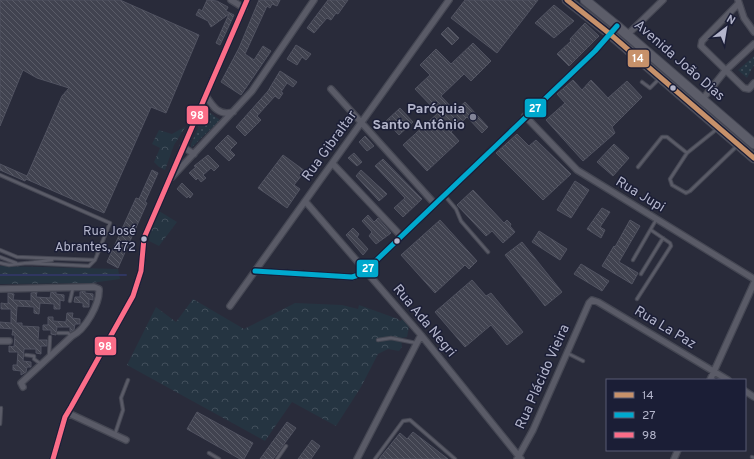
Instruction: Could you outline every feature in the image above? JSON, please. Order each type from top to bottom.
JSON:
[{"type":"main road","name":"Avenida João Dias","points":[[567,0],[610,34],[754,158]]},
{"type":"main road","name":"Avenida João Dias","points":[[585,0],[754,144]]},
{"type":"street","points":[[231,0],[244,8]]},
{"type":"street","points":[[53,459],[68,412],[133,296],[141,271],[144,238],[248,0]]},
{"type":"street","points":[[170,179],[234,111],[264,75],[314,0]]},
{"type":"street","name":"Rua Gibraltar","points":[[230,306],[450,0]]},
{"type":"street","points":[[627,35],[663,0]]},
{"type":"street","points":[[754,32],[744,18],[738,2],[701,44],[702,48],[746,89],[751,87],[754,83]]},
{"type":"street","points":[[255,271],[352,277],[358,276],[366,270],[617,26]]},
{"type":"street","points":[[702,100],[725,71],[754,44]]},
{"type":"street","points":[[331,90],[434,203]]},
{"type":"street","points":[[206,96],[217,110],[226,114],[234,111]]},
{"type":"street","name":"Rua Jupi","points":[[525,116],[577,170],[754,279]]},
{"type":"street","points":[[183,147],[194,154]]},
{"type":"street","points":[[333,164],[401,236]]},
{"type":"street","name":"Rua Ada Negri","points":[[305,201],[421,335],[519,458]]},
{"type":"street","points":[[710,379],[754,283]]},
{"type":"street","points":[[0,288],[94,287],[99,289],[100,295],[88,321],[77,334],[72,336],[21,382],[22,386]]},
{"type":"street","name":"Rua La Paz","points":[[589,303],[592,300],[598,302],[726,379]]},
{"type":"street","name":"Rua Plácido Vieira","points":[[519,458],[533,430],[589,303]]},
{"type":"street","points":[[357,459],[421,335]]},
{"type":"street","points":[[0,341],[9,341]]},
{"type":"street","points":[[68,412],[126,440]]},
{"type":"lane","points":[[642,82],[650,88],[660,77]]},
{"type":"lane","points":[[719,127],[687,153],[670,179],[672,186],[686,193],[690,191],[739,144]]},
{"type":"lane","points":[[638,167],[660,138],[664,137],[687,153]]},
{"type":"lane","points":[[0,175],[110,224],[94,260],[88,266],[27,263]]},
{"type":"lane","points":[[443,194],[456,210],[461,221],[488,252]]},
{"type":"lane","points":[[633,260],[657,220]]},
{"type":"lane","points":[[637,299],[670,247],[670,243],[651,230]]},
{"type":"lane","points":[[641,274],[663,238]]},
{"type":"lane","points":[[0,250],[17,257],[94,260]]},
{"type":"lane","points":[[0,257],[19,264]]},
{"type":"lane","points":[[0,263],[9,265],[56,259]]},
{"type":"lane","points":[[70,300],[73,287]]},
{"type":"lane","points":[[58,333],[68,333],[72,336]]},
{"type":"lane","points":[[49,358],[50,337]]},
{"type":"lane","points":[[378,340],[392,338],[417,343]]},
{"type":"lane","points":[[566,353],[582,361]]},
{"type":"lane","points":[[26,355],[34,356],[34,359],[42,364]]},
{"type":"lane","points":[[115,434],[124,410],[121,398],[128,380]]},
{"type":"lane","points":[[0,424],[1,408]]},
{"type":"lane","points":[[375,459],[403,421],[406,420],[410,420],[455,459]]},
{"type":"lane","points":[[277,459],[286,446]]},
{"type":"lane","points":[[209,454],[218,459]]},
{"type":"green space","points":[[754,56],[754,65],[747,78],[738,70]]},
{"type":"green space","points":[[206,110],[220,120],[191,148],[191,144]]},
{"type":"green space","points":[[186,126],[174,145],[165,170],[159,167],[154,162],[160,148],[152,144],[159,130],[172,134]]},
{"type":"green space","points":[[159,211],[177,222],[159,246],[149,241],[150,232]]},
{"type":"green space","points":[[0,266],[118,269],[120,279],[91,283],[0,284]]},
{"type":"green space","points":[[193,299],[244,329],[295,303],[342,305],[358,309],[359,305],[400,321],[403,319],[409,327],[407,337],[401,338],[402,347],[399,351],[388,349],[378,354],[361,387],[336,426],[292,402],[265,441],[127,365],[156,307],[176,322]]},
{"type":"building","points":[[0,0],[120,0],[199,35],[166,113],[151,107],[104,213],[26,179],[25,181],[0,170],[0,164],[27,176],[62,96],[69,88],[37,78],[23,70],[0,126]]},
{"type":"building","points":[[207,0],[217,1],[228,7],[226,11],[234,15],[220,45],[216,43],[229,14],[211,27],[208,21],[196,15],[199,9],[202,11]]},
{"type":"building","points":[[259,0],[280,0],[277,6],[272,4],[270,8],[267,6],[245,54],[254,60],[263,46],[271,51],[241,95],[221,82],[239,48]]},
{"type":"building","points":[[328,0],[348,0],[338,14],[336,13],[331,20],[327,18],[314,33],[307,28]]},
{"type":"building","points":[[465,0],[538,0],[497,53],[451,18]]},
{"type":"building","points":[[554,5],[574,21],[554,38],[535,23]]},
{"type":"building","points":[[585,23],[599,36],[569,66],[557,54],[571,41],[570,39]]},
{"type":"building","points":[[448,27],[459,38],[452,45],[441,34]]},
{"type":"building","points":[[473,43],[491,61],[471,81],[464,74],[441,96],[455,111],[465,102],[488,127],[482,133],[467,117],[451,132],[459,141],[427,171],[403,145],[438,113],[415,89],[430,75],[420,65],[436,49],[451,64]]},
{"type":"building","points":[[296,45],[311,54],[306,60],[302,57],[297,65],[287,59]]},
{"type":"building","points":[[280,71],[297,82],[293,87],[287,83],[281,92],[283,93],[279,99],[275,96],[257,116],[261,120],[245,136],[236,127],[268,91]]},
{"type":"building","points":[[573,80],[582,90],[591,80],[608,98],[627,81],[642,97],[612,127],[615,133],[583,161],[546,120],[565,103],[557,94]]},
{"type":"building","points":[[400,108],[413,122],[399,135],[386,121]]},
{"type":"building","points":[[517,134],[529,146],[536,140],[571,174],[543,200],[496,153]]},
{"type":"building","points":[[228,135],[237,143],[230,150],[235,155],[229,161],[215,148]]},
{"type":"building","points":[[365,136],[374,146],[367,151],[359,142]]},
{"type":"building","points":[[614,144],[629,158],[613,176],[597,162]]},
{"type":"building","points":[[354,153],[362,162],[357,166],[348,158]]},
{"type":"building","points":[[208,155],[219,166],[214,171],[211,168],[203,175],[206,178],[201,182],[198,178],[196,180],[189,173],[196,167],[194,166]]},
{"type":"building","points":[[283,155],[305,171],[294,185],[300,189],[287,208],[258,188]]},
{"type":"building","points":[[383,159],[422,199],[403,217],[394,208],[405,198],[375,166]]},
{"type":"building","points":[[152,170],[158,173],[145,202],[147,203],[118,268],[107,262],[136,198],[139,199]]},
{"type":"building","points":[[361,170],[387,194],[379,201],[356,176]]},
{"type":"building","points":[[575,181],[589,190],[571,218],[557,210]]},
{"type":"building","points":[[182,183],[193,194],[190,198],[188,196],[187,198],[177,189]]},
{"type":"building","points":[[473,190],[504,223],[507,220],[511,224],[510,226],[515,232],[503,243],[492,231],[486,236],[457,205]]},
{"type":"building","points":[[602,208],[610,212],[600,227],[605,230],[601,238],[587,229]]},
{"type":"building","points":[[368,215],[374,222],[378,218],[391,233],[376,244],[369,236],[372,232],[362,221]]},
{"type":"building","points":[[440,220],[477,261],[469,269],[465,265],[435,293],[401,255]]},
{"type":"building","points":[[630,220],[640,226],[619,262],[638,273],[632,284],[602,266],[614,246],[615,247]]},
{"type":"building","points":[[353,228],[359,234],[357,237],[368,249],[363,255],[346,235]]},
{"type":"building","points":[[539,231],[567,249],[560,260],[532,242]]},
{"type":"building","points":[[522,242],[562,292],[545,306],[505,255]]},
{"type":"building","points":[[581,264],[609,281],[602,291],[574,274]]},
{"type":"building","points":[[472,280],[486,296],[491,293],[523,332],[507,345],[491,325],[465,347],[435,312]]},
{"type":"building","points":[[85,291],[85,293],[93,294],[93,300],[89,299],[89,307],[83,307],[83,303],[74,302],[75,297],[80,297],[80,292]]},
{"type":"building","points":[[37,292],[36,297],[50,298],[51,292],[56,292],[56,294],[64,295],[64,301],[60,300],[60,309],[54,309],[54,304],[40,303],[39,314],[34,313],[34,307],[17,306],[16,323],[22,323],[22,326],[39,327],[38,340],[47,340],[47,346],[41,346],[41,354],[36,353],[36,349],[24,349],[23,361],[31,362],[31,367],[27,367],[26,372],[21,375],[21,371],[13,370],[13,365],[17,365],[18,352],[9,352],[9,346],[14,347],[15,335],[12,335],[13,329],[0,328],[0,322],[11,323],[11,309],[1,309],[1,303],[8,304],[8,293],[14,294],[13,300],[31,301],[31,293]]},
{"type":"building","points":[[67,313],[73,313],[72,318],[80,319],[80,324],[75,324],[74,330],[70,332],[70,327],[57,327],[56,335],[51,334],[51,330],[43,330],[43,325],[48,325],[48,317],[53,317],[53,321],[66,322]]},
{"type":"building","points":[[197,412],[253,443],[244,459],[240,459],[187,429]]},
{"type":"building","points":[[287,422],[296,428],[273,459],[260,459]]},
{"type":"building","points":[[413,432],[448,459],[379,459],[400,433],[407,439]]},
{"type":"building","points":[[312,440],[320,446],[311,459],[298,459]]},
{"type":"waterway","points":[[0,275],[126,275]]},
{"type":"transit line","name":"98","points":[[53,459],[65,417],[133,296],[141,271],[144,238],[247,0]]},
{"type":"transit line","name":"14","points":[[567,0],[610,34],[754,158]]},
{"type":"transit line","name":"27","points":[[255,271],[352,277],[362,274],[595,51],[617,26]]},
{"type":"place","name":"Paróquia Santo Antônio","points":[[473,117]]},
{"type":"place","name":"Rua José Abrantes, 472","points":[[144,239]]}]
